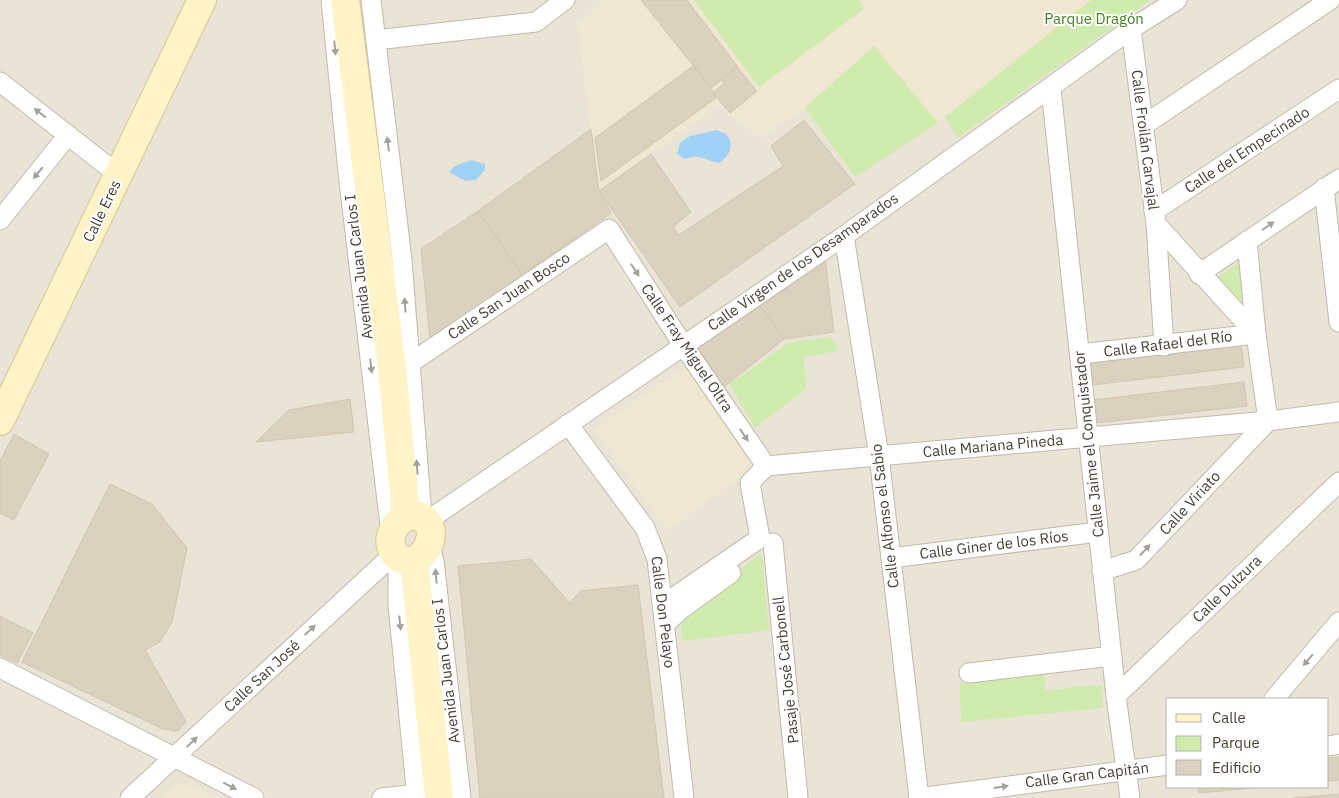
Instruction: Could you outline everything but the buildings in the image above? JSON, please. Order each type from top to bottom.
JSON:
[{"type":"main road","name":"Calle Eres","points":[[3,406],[120,176],[202,0]]},
{"type":"main road","name":"Avenida Juan Carlos I","points":[[345,0],[401,366],[424,797]]},
{"type":"street","name":"Avenida Juan Carlos I","points":[[331,0],[349,182],[410,538],[434,561],[461,798]]},
{"type":"street","name":"Avenida Juan Carlos I","points":[[371,0],[402,260],[401,366]]},
{"type":"street","points":[[376,40],[536,22],[566,0]]},
{"type":"street","name":"Calle Virgen de los Desamparados","points":[[410,538],[568,424],[844,236],[1051,89],[1131,29],[1177,0]]},
{"type":"street","points":[[1144,125],[1330,0]]},
{"type":"street","name":"Calle Froilán Carvajal","points":[[1131,29],[1155,217],[1199,274],[1256,334]]},
{"type":"street","points":[[0,82],[120,176]]},
{"type":"street","name":"Calle Jaime el Conquistador","points":[[1051,89],[1102,571],[1125,770],[1130,798]]},
{"type":"street","name":"Calle del Empecinado","points":[[1155,217],[1339,89]]},
{"type":"street","points":[[0,220],[68,135]]},
{"type":"street","points":[[1199,274],[1332,183]]},
{"type":"street","points":[[1332,183],[1339,322]]},
{"type":"street","points":[[1155,217],[1164,346]]},
{"type":"street","name":"Calle San Juan Bosco","points":[[401,366],[609,229]]},
{"type":"street","name":"Calle Fray Miguel Oltra","points":[[609,229],[683,345],[766,466]]},
{"type":"street","name":"Calle Alfonso el Sabio","points":[[844,236],[879,456],[918,798]]},
{"type":"street","points":[[1247,241],[1256,334],[1268,421]]},
{"type":"street","name":"Calle Rafael del Río","points":[[1080,354],[1164,346],[1256,334]]},
{"type":"street","name":"Calle Mariana Pineda","points":[[766,466],[1088,438],[1268,421],[1339,412]]},
{"type":"street","name":"Calle Viriato","points":[[1102,571],[1136,560],[1268,421]]},
{"type":"street","name":"Calle Don Pelayo","points":[[568,424],[645,528],[657,559],[664,604],[684,798]]},
{"type":"street","points":[[664,604],[760,538],[750,483],[766,466]]},
{"type":"street","name":"Calle Dulzura","points":[[1116,696],[1339,482]]},
{"type":"street","name":"Calle Giner de los Ríos","points":[[891,558],[1098,532]]},
{"type":"street","name":"Calle San José","points":[[130,798],[410,538]]},
{"type":"street","name":"Pasaje José Carbonell","points":[[665,624],[680,610],[773,543],[798,798]]},
{"type":"street","points":[[1275,698],[1339,622]]},
{"type":"street","points":[[969,673],[1112,656]]},
{"type":"street","points":[[0,668],[254,798]]},
{"type":"street","name":"Calle Gran Capitán","points":[[918,798],[1166,765]]},
{"type":"street","points":[[382,798],[424,797]]},
{"type":"shaded area","points":[[0,0],[1339,0],[1339,798],[0,798]]},
{"type":"shaded area","points":[[605,0],[1091,0],[938,123],[874,46],[805,108],[761,139],[719,106],[599,191],[577,24]]},
{"type":"shaded area","points":[[694,361],[762,460],[668,531],[594,430]]},
{"type":"shaded area","points":[[174,785],[191,786],[221,798],[159,798]]},
{"type":"green space","points":[[694,0],[859,0],[865,8],[759,87]]},
{"type":"green space","name":"Parque Dragón","points":[[1091,0],[1151,0],[957,138],[945,117]]},
{"type":"green space","points":[[874,46],[938,123],[855,177],[805,108]]},
{"type":"green space","points":[[1242,260],[1248,311],[1216,278]]},
{"type":"green space","points":[[832,337],[837,351],[804,357],[806,389],[755,428],[729,384],[790,342]]},
{"type":"green space","points":[[762,554],[769,630],[682,641],[680,610]]},
{"type":"green space","points":[[1044,675],[1045,690],[1102,685],[1103,708],[961,722],[960,684]]},
{"type":"water","points":[[717,130],[726,134],[731,146],[726,157],[719,163],[698,157],[685,159],[677,154],[680,143],[690,136]]},
{"type":"water","points":[[471,160],[485,164],[485,170],[476,180],[465,181],[449,172],[455,166]]}]
